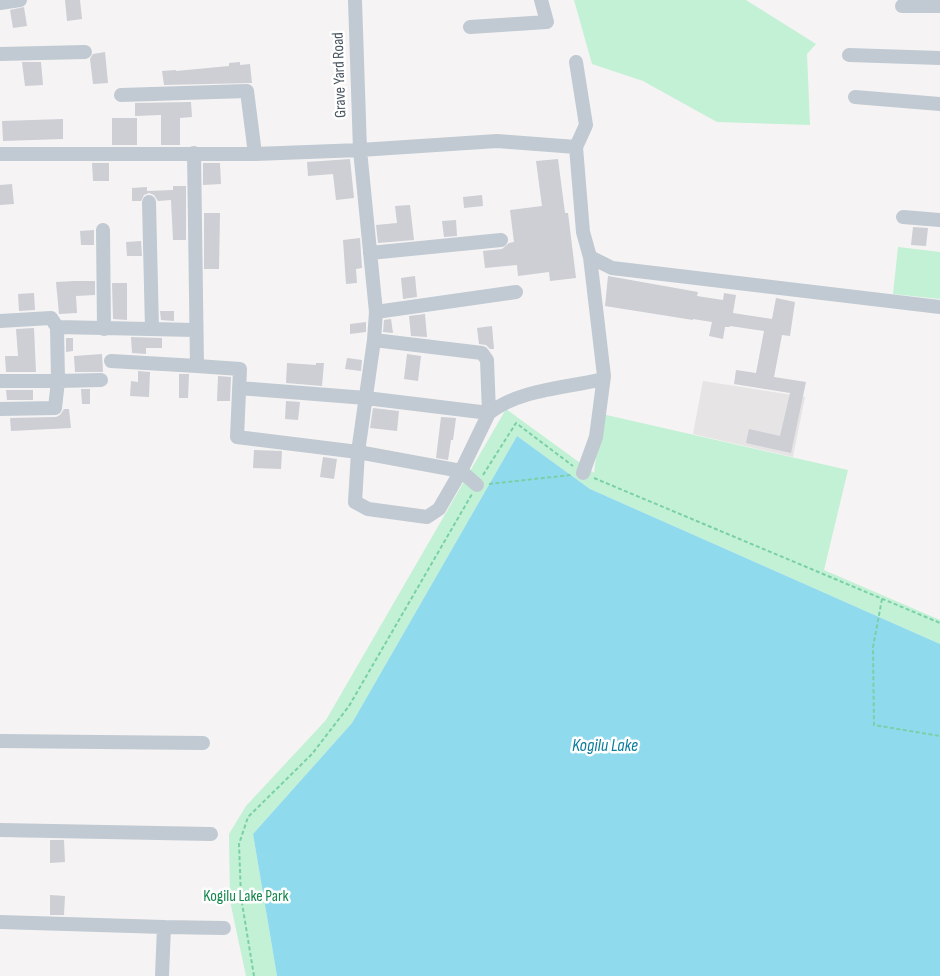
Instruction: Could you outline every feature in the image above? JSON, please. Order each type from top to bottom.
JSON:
[{"type":"street","points":[[0,3],[20,0]]},
{"type":"street","name":"Grave Yard Road","points":[[355,0],[360,150],[376,312],[374,340],[358,452],[355,502],[368,509],[427,517],[439,509],[461,471]]},
{"type":"street","points":[[470,27],[547,22],[541,0]]},
{"type":"street","points":[[902,6],[940,6]]},
{"type":"street","points":[[0,54],[85,52]]},
{"type":"street","points":[[849,54],[940,58]]},
{"type":"street","points":[[576,62],[586,125],[576,147],[584,232],[590,257],[604,376],[596,437],[583,473]]},
{"type":"street","points":[[121,95],[247,91],[255,154]]},
{"type":"street","points":[[855,97],[940,104]]},
{"type":"street","points":[[0,154],[255,154],[360,150],[498,141],[576,147]]},
{"type":"street","points":[[194,153],[197,366]]},
{"type":"street","points":[[150,202],[152,329]]},
{"type":"street","points":[[902,217],[940,220]]},
{"type":"street","points":[[103,230],[104,329]]},
{"type":"street","points":[[370,254],[501,240]]},
{"type":"street","points":[[590,257],[612,268],[940,307]]},
{"type":"street","points":[[376,312],[516,292]]},
{"type":"street","points":[[0,321],[51,318],[57,327],[58,381],[55,408],[0,409]]},
{"type":"street","points":[[57,327],[195,330]]},
{"type":"street","points":[[374,340],[482,353],[487,360],[489,413],[461,471]]},
{"type":"street","points":[[111,361],[240,369],[237,437],[358,452],[461,471],[477,485]]},
{"type":"street","points":[[0,381],[101,380]]},
{"type":"street","points":[[239,388],[366,398],[489,413],[516,397],[599,380]]},
{"type":"street","points":[[0,741],[203,744]]},
{"type":"street","points":[[0,830],[211,834]]},
{"type":"street","points":[[0,922],[224,928]]},
{"type":"street","points":[[162,976],[164,926]]},
{"type":"path","points":[[254,976],[240,888],[239,844],[248,817],[312,754],[349,706],[477,485],[516,423],[583,473],[940,624]]},
{"type":"path","points":[[477,485],[583,473]]},
{"type":"path","points":[[882,599],[873,647],[874,725],[940,736]]},
{"type":"shaded area","points":[[703,381],[805,397],[793,457],[693,434]]},
{"type":"green space","points":[[574,0],[746,0],[816,44],[807,54],[810,125],[717,122],[643,81],[592,64]]},
{"type":"green space","points":[[898,247],[940,252],[940,299],[893,294]]},
{"type":"green space","name":"Kogilu Lake Park","points":[[506,409],[594,473],[602,414],[848,470],[824,570],[940,620],[940,644],[590,489],[517,436],[352,723],[253,834],[277,976],[246,976],[230,901],[229,834],[246,806],[326,720]]},
{"type":"water","name":"Kogilu Lake","points":[[517,436],[590,489],[940,644],[940,976],[277,976],[253,834],[352,723]]},
{"type":"building","points":[[65,0],[80,0],[82,19],[67,21]]},
{"type":"building","points":[[24,7],[27,26],[13,28],[10,10]]},
{"type":"building","points":[[105,52],[108,83],[93,84],[90,59],[93,54]]},
{"type":"building","points":[[22,62],[41,62],[43,85],[25,86]]},
{"type":"building","points":[[240,62],[240,65],[250,64],[252,83],[164,85],[162,71],[229,66],[229,63]]},
{"type":"building","points":[[191,102],[192,117],[180,118],[180,145],[161,145],[161,115],[135,116],[135,103]]},
{"type":"building","points":[[112,118],[137,118],[137,145],[112,145]]},
{"type":"building","points":[[63,119],[63,139],[3,141],[2,121]]},
{"type":"building","points":[[350,159],[354,198],[336,200],[333,174],[308,176],[307,162]]},
{"type":"building","points":[[558,159],[565,213],[568,213],[576,278],[550,281],[549,272],[518,276],[517,265],[485,268],[483,251],[502,249],[509,243],[514,242],[510,210],[542,206],[536,161]]},
{"type":"building","points":[[92,163],[109,163],[109,181],[93,181]]},
{"type":"building","points":[[203,163],[220,163],[221,184],[203,185]]},
{"type":"building","points":[[12,184],[14,204],[0,205],[0,185]]},
{"type":"building","points":[[173,186],[186,186],[186,240],[173,240],[171,200],[158,201],[154,195],[149,193],[144,195],[141,201],[132,201],[132,188],[147,187],[147,191],[173,190]]},
{"type":"building","points":[[482,195],[483,206],[464,208],[463,197]]},
{"type":"building","points":[[410,205],[414,240],[378,243],[376,225],[397,223],[395,206]]},
{"type":"building","points":[[204,213],[220,213],[219,269],[204,269]]},
{"type":"building","points":[[456,220],[457,236],[444,237],[442,221]]},
{"type":"building","points":[[913,227],[928,228],[926,246],[911,245]]},
{"type":"building","points":[[94,230],[94,245],[81,245],[80,231]]},
{"type":"building","points":[[360,238],[362,268],[356,269],[357,283],[346,284],[343,240]]},
{"type":"building","points":[[141,241],[142,256],[127,256],[126,242]]},
{"type":"building","points":[[415,276],[417,297],[403,299],[401,278]]},
{"type":"building","points":[[608,276],[698,292],[697,296],[723,300],[724,293],[736,295],[733,313],[772,319],[776,298],[795,302],[790,336],[782,335],[774,377],[806,382],[791,453],[746,443],[749,429],[780,436],[790,393],[734,384],[736,370],[756,373],[764,331],[730,326],[725,327],[723,339],[709,336],[712,322],[605,306]]},
{"type":"building","points":[[95,281],[95,295],[76,296],[77,313],[59,314],[56,282]]},
{"type":"building","points":[[112,283],[127,283],[127,320],[113,319]]},
{"type":"building","points":[[34,293],[35,310],[19,311],[18,294]]},
{"type":"building","points":[[160,311],[174,311],[174,321],[161,320]]},
{"type":"building","points":[[425,314],[427,337],[411,336],[409,316]]},
{"type":"building","points":[[391,319],[393,333],[383,332],[384,320]]},
{"type":"building","points":[[366,322],[366,332],[350,334],[350,324]]},
{"type":"building","points":[[492,326],[494,349],[490,349],[486,345],[479,344],[477,328]]},
{"type":"building","points":[[34,328],[36,372],[6,372],[5,356],[18,356],[16,329]]},
{"type":"building","points":[[131,337],[162,338],[162,348],[146,348],[146,354],[132,353]]},
{"type":"building","points":[[66,338],[73,338],[73,351],[66,352]]},
{"type":"building","points":[[102,354],[103,372],[75,372],[74,356]]},
{"type":"building","points":[[407,354],[421,356],[418,381],[404,379]]},
{"type":"building","points":[[347,358],[362,360],[361,371],[345,369]]},
{"type":"building","points":[[287,363],[316,365],[316,363],[324,363],[322,386],[286,383]]},
{"type":"building","points":[[138,371],[150,372],[149,397],[130,396],[131,381],[138,382]]},
{"type":"building","points":[[179,374],[189,374],[188,398],[179,398]]},
{"type":"building","points":[[218,376],[231,377],[230,401],[217,401]]},
{"type":"building","points":[[81,389],[90,389],[90,404],[82,404]]},
{"type":"building","points":[[6,390],[33,390],[33,400],[7,400]]},
{"type":"building","points":[[286,401],[300,402],[298,420],[285,419]]},
{"type":"building","points":[[373,408],[399,411],[397,431],[370,428]]},
{"type":"building","points":[[64,409],[69,409],[71,428],[11,431],[10,418],[56,417]]},
{"type":"building","points":[[441,417],[456,418],[448,460],[436,458]]},
{"type":"building","points":[[254,450],[282,451],[281,469],[253,468]]},
{"type":"building","points":[[323,457],[337,459],[334,479],[320,477]]},
{"type":"building","points":[[50,840],[64,840],[65,862],[50,863]]},
{"type":"building","points":[[50,895],[65,896],[64,915],[50,915]]}]
